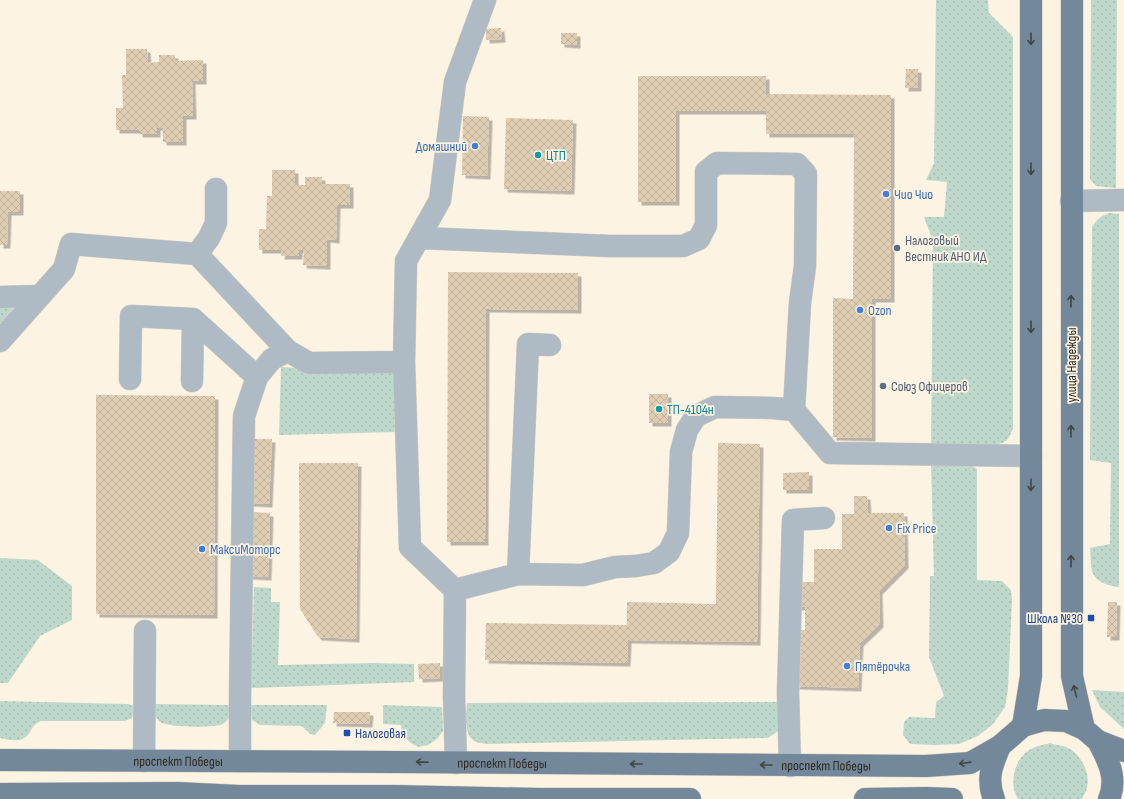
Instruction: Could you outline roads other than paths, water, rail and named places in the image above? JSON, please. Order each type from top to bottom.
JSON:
[{"type":"main road","points":[[1023,726],[1031,676],[1031,0]]},
{"type":"main road","name":"улица Надежды","points":[[1072,0],[1072,676],[1091,735]]},
{"type":"main road","name":"проспект Победы","points":[[0,760],[926,766],[970,763],[1000,746],[1023,726],[1044,720],[1066,721],[1124,751]]},
{"type":"main road","points":[[1091,735],[1110,762],[1113,782],[1109,799]]},
{"type":"main road","name":"проспект Победы","points":[[994,799],[989,781],[993,762],[1000,746]]},
{"type":"main road","points":[[0,794],[104,796],[178,794],[539,799],[690,799]]},
{"type":"main road","points":[[865,799],[952,799]]},
{"type":"lane","points":[[456,763],[454,695],[455,590],[410,547],[404,362],[406,261],[440,200],[455,82],[485,0],[482,0]]},
{"type":"lane","points":[[420,238],[610,246],[683,246],[700,239],[706,225],[706,172],[717,163],[797,164],[806,174],[806,251],[800,303],[794,410],[830,453],[1031,456]]},
{"type":"lane","points":[[197,254],[209,238],[216,223],[216,189]]},
{"type":"lane","points":[[1071,200],[1124,200]]},
{"type":"lane","points":[[0,341],[64,270],[71,244],[197,254],[288,351],[309,363],[404,362]]},
{"type":"lane","points":[[0,297],[39,296]]},
{"type":"lane","points":[[130,379],[132,316],[193,318],[257,377]]},
{"type":"lane","points":[[192,381],[193,318]]},
{"type":"lane","points":[[518,574],[528,344],[550,345]]},
{"type":"lane","points":[[240,761],[244,416],[257,377],[272,359],[288,351]]},
{"type":"lane","points":[[455,590],[518,574],[583,575],[615,567],[654,563],[669,552],[678,533],[681,452],[687,430],[696,416],[715,407],[794,410]]},
{"type":"lane","points":[[790,766],[788,693],[793,520],[824,518]]},
{"type":"lane","points":[[144,761],[146,631]]},
{"type":"place","name":"Домашний","points":[[475,146]]},
{"type":"place","name":"ЦТП","points":[[538,155]]},
{"type":"place","name":"Чио Чио","points":[[886,194]]},
{"type":"place","name":"Налоговый Вестник АНО ИД","points":[[897,248]]},
{"type":"place","name":"Ozon","points":[[860,310]]},
{"type":"place","name":"Союз Офицеров","points":[[883,386]]},
{"type":"place","name":"ТП-4104н","points":[[659,409]]},
{"type":"place","name":"Fix Price","points":[[889,528]]},
{"type":"place","name":"МаксиМоторс","points":[[202,549]]},
{"type":"place","name":"Школа №30","points":[[1091,618]]},
{"type":"place","name":"Пятёрочка","points":[[847,666]]},
{"type":"place","name":"Налоговая","points":[[347,733]]}]
